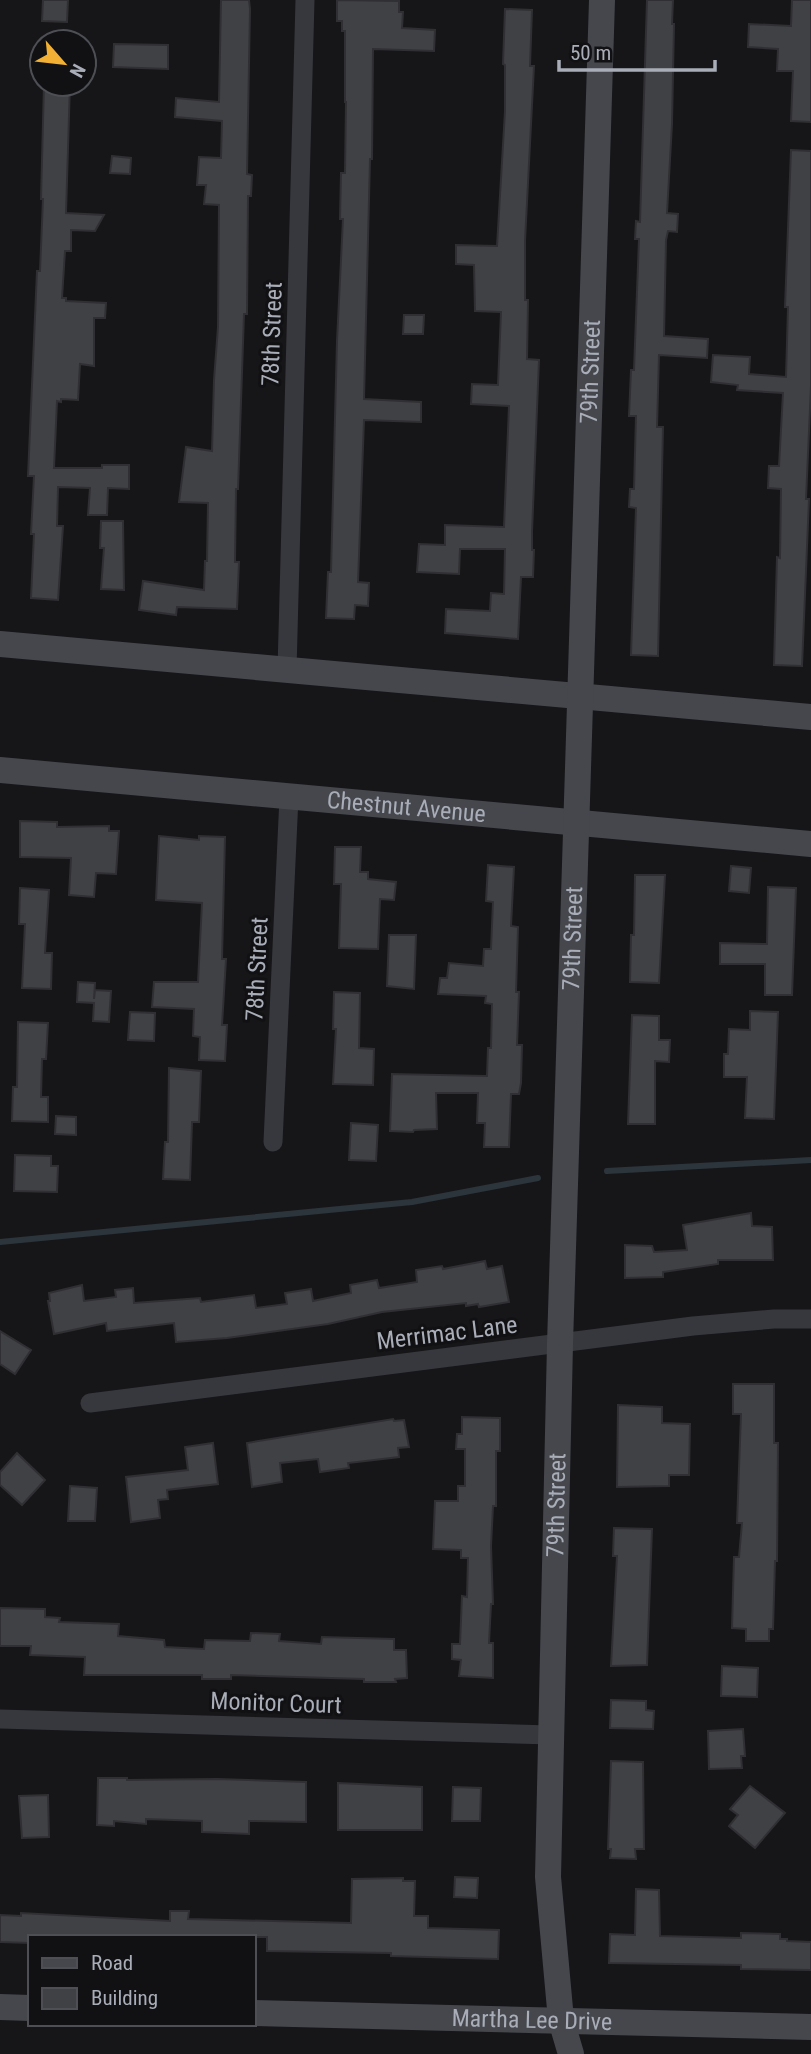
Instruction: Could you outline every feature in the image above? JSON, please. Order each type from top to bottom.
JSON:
[{"type":"street","name":"78th Street","points":[[287,670],[305,0]]},
{"type":"street","name":"79th Street","points":[[571,2054],[561,2020],[548,1877],[550,1735],[602,0]]},
{"type":"street","points":[[0,644],[811,717]]},
{"type":"street","name":"Chestnut Avenue","points":[[0,770],[811,844]]},
{"type":"street","name":"78th Street","points":[[274,1142],[289,797]]},
{"type":"street","name":"Merrimac Lane","points":[[90,1403],[693,1326],[774,1319],[811,1319]]},
{"type":"street","name":"Monitor Court","points":[[0,1719],[550,1735]]},
{"type":"street","points":[[0,2007],[28,2008]]},
{"type":"street","name":"Martha Lee Drive","points":[[256,2013],[811,2027]]},
{"type":"building","points":[[43,0],[68,0],[67,22],[42,21]]},
{"type":"building","points":[[221,0],[249,0],[250,9],[247,174],[252,175],[251,196],[248,196],[247,314],[244,314],[236,489],[235,562],[239,562],[237,609],[177,607],[176,615],[139,610],[143,581],[204,590],[208,503],[179,502],[186,447],[212,451],[218,327],[219,205],[204,204],[206,185],[197,185],[199,157],[221,158],[222,121],[175,117],[176,98],[219,102]]},
{"type":"building","points":[[337,0],[399,1],[399,12],[403,12],[402,28],[435,30],[434,51],[373,49],[364,399],[421,402],[421,422],[364,420],[358,582],[369,583],[368,606],[355,605],[354,619],[326,618],[328,572],[331,572],[343,219],[340,219],[341,173],[345,173],[345,31],[342,31],[342,21],[337,21]]},
{"type":"building","points":[[647,0],[673,0],[672,124],[667,213],[678,214],[677,232],[668,231],[666,240],[664,336],[708,339],[707,358],[659,355],[657,427],[663,427],[658,656],[631,655],[636,508],[629,507],[630,489],[634,489],[636,416],[629,416],[631,370],[634,370],[639,239],[635,239],[636,221],[640,222]]},
{"type":"building","points":[[792,0],[811,0],[811,122],[791,121],[793,71],[777,71],[778,49],[748,47],[749,24],[791,26]]},
{"type":"building","points":[[505,9],[532,10],[530,66],[534,66],[525,241],[525,300],[528,300],[527,359],[539,360],[532,532],[534,550],[533,577],[521,577],[518,639],[445,633],[446,609],[490,611],[491,593],[504,594],[505,549],[460,549],[459,574],[417,572],[419,544],[445,545],[445,525],[504,527],[509,406],[471,404],[472,384],[498,385],[501,312],[475,311],[474,265],[456,264],[456,245],[497,246],[505,111]]},
{"type":"building","points":[[114,44],[168,45],[168,69],[113,67]]},
{"type":"building","points":[[44,98],[70,98],[66,213],[104,215],[95,231],[71,230],[71,251],[65,251],[62,298],[66,298],[66,301],[106,303],[105,318],[94,318],[94,366],[80,364],[78,400],[57,401],[54,468],[129,465],[129,489],[108,488],[107,515],[88,515],[90,488],[58,487],[57,526],[63,526],[58,600],[31,598],[34,476],[28,476],[37,271],[40,271]]},
{"type":"building","points":[[791,150],[811,151],[811,386],[802,666],[774,665],[781,489],[768,488],[769,466],[779,466],[783,393],[737,390],[738,385],[711,382],[713,355],[750,357],[749,374],[786,377],[788,307],[785,307]]},
{"type":"building","points":[[112,156],[131,158],[130,174],[110,173]]},
{"type":"building","points":[[404,315],[424,315],[423,334],[403,334]]},
{"type":"building","points":[[101,521],[123,521],[124,590],[101,589],[104,548],[100,548]]},
{"type":"building","points":[[20,821],[57,822],[57,827],[109,826],[109,831],[119,831],[116,874],[96,873],[94,897],[69,895],[71,858],[20,857]]},
{"type":"building","points":[[159,836],[199,840],[199,836],[225,837],[222,959],[226,959],[222,1025],[227,1025],[225,1061],[199,1060],[200,1037],[193,1036],[194,1009],[152,1007],[154,982],[198,982],[202,903],[156,900]]},
{"type":"building","points":[[335,847],[361,847],[360,872],[368,872],[368,879],[396,882],[394,900],[380,899],[378,949],[339,948],[341,884],[334,884]]},
{"type":"building","points":[[488,865],[514,867],[511,926],[518,927],[517,1045],[522,1045],[519,1094],[511,1094],[509,1147],[484,1147],[485,1123],[477,1123],[478,1093],[436,1093],[437,1129],[390,1131],[392,1074],[487,1076],[492,1004],[485,1003],[486,996],[438,994],[440,978],[447,978],[449,963],[483,966],[484,949],[491,949],[493,902],[486,901]]},
{"type":"building","points":[[731,866],[751,868],[749,893],[729,891]]},
{"type":"building","points":[[635,875],[665,875],[659,983],[630,982]]},
{"type":"building","points":[[768,887],[796,888],[792,995],[765,995],[765,964],[720,964],[720,943],[767,944]]},
{"type":"building","points":[[20,888],[49,890],[45,953],[52,953],[51,989],[22,988],[25,924],[19,924]]},
{"type":"building","points":[[389,935],[416,935],[414,989],[387,986]]},
{"type":"building","points":[[78,982],[95,983],[94,999],[95,990],[111,991],[109,1022],[93,1021],[94,1003],[77,1002]]},
{"type":"building","points":[[334,992],[360,993],[359,1048],[374,1049],[373,1085],[333,1084],[336,1029],[333,1029]]},
{"type":"building","points":[[750,1011],[778,1012],[774,1119],[745,1118],[747,1077],[724,1077],[724,1054],[728,1054],[729,1029],[750,1030]]},
{"type":"building","points":[[130,1012],[155,1013],[154,1041],[128,1040]]},
{"type":"building","points":[[632,1015],[659,1016],[659,1040],[670,1040],[669,1062],[655,1061],[655,1124],[628,1124]]},
{"type":"building","points":[[18,1022],[48,1023],[46,1059],[42,1059],[41,1097],[48,1097],[48,1122],[12,1121],[13,1087],[17,1087]]},
{"type":"building","points":[[169,1068],[201,1071],[199,1122],[192,1122],[190,1180],[163,1179],[165,1142],[168,1142]]},
{"type":"building","points":[[56,1116],[76,1117],[76,1135],[55,1134]]},
{"type":"building","points":[[351,1123],[378,1125],[376,1161],[349,1160]]},
{"type":"building","points":[[15,1155],[51,1156],[51,1166],[58,1166],[57,1192],[14,1191]]},
{"type":"building","points":[[751,1213],[752,1226],[772,1227],[773,1260],[718,1260],[718,1264],[663,1272],[663,1277],[625,1278],[625,1245],[652,1246],[654,1252],[687,1250],[683,1225]]},
{"type":"building","points":[[485,1261],[487,1269],[502,1266],[509,1302],[479,1307],[478,1304],[466,1306],[466,1303],[382,1312],[328,1324],[227,1338],[176,1342],[174,1323],[107,1331],[106,1323],[54,1334],[48,1301],[49,1293],[82,1285],[84,1301],[116,1297],[115,1290],[133,1288],[134,1303],[200,1298],[201,1302],[254,1295],[256,1308],[287,1304],[285,1293],[311,1289],[313,1301],[351,1293],[350,1285],[377,1280],[379,1288],[417,1282],[416,1270],[442,1266],[443,1269]]},
{"type":"building","points":[[0,1331],[31,1350],[15,1374],[0,1364]]},
{"type":"building","points":[[733,1384],[774,1384],[774,1443],[778,1443],[777,1561],[773,1629],[769,1629],[769,1641],[746,1641],[746,1629],[732,1628],[734,1557],[739,1557],[742,1523],[737,1523],[741,1414],[733,1414]]},
{"type":"building","points":[[618,1405],[662,1407],[662,1423],[690,1424],[689,1475],[669,1475],[669,1486],[617,1487]]},
{"type":"building","points":[[462,1417],[500,1418],[500,1451],[496,1451],[496,1506],[493,1506],[491,1546],[493,1604],[489,1643],[493,1643],[493,1678],[459,1676],[461,1660],[452,1659],[452,1644],[460,1644],[462,1596],[467,1597],[468,1558],[461,1558],[461,1550],[433,1549],[435,1501],[458,1501],[458,1486],[465,1486],[465,1449],[456,1449],[457,1434],[462,1434]]},
{"type":"building","points":[[393,1419],[404,1420],[409,1447],[398,1448],[399,1457],[348,1463],[349,1468],[320,1472],[318,1459],[280,1463],[282,1482],[252,1487],[247,1443]]},
{"type":"building","points":[[213,1443],[218,1484],[167,1490],[168,1499],[158,1500],[160,1518],[131,1522],[126,1477],[188,1470],[185,1447]]},
{"type":"building","points":[[17,1453],[45,1480],[22,1505],[0,1485],[0,1472]]},
{"type":"building","points":[[70,1486],[97,1488],[95,1521],[68,1521]]},
{"type":"building","points":[[614,1528],[652,1529],[647,1665],[611,1666],[617,1556],[613,1556]]},
{"type":"building","points":[[0,1608],[45,1609],[45,1617],[60,1618],[59,1622],[119,1624],[118,1636],[164,1640],[165,1647],[204,1649],[205,1640],[250,1641],[251,1633],[280,1634],[279,1641],[321,1644],[322,1637],[394,1639],[394,1650],[406,1650],[407,1678],[395,1679],[396,1682],[364,1682],[364,1679],[231,1675],[231,1679],[202,1679],[202,1675],[84,1675],[85,1657],[30,1655],[31,1646],[0,1646]]},
{"type":"building","points":[[722,1666],[758,1668],[757,1697],[721,1696]]},
{"type":"building","points":[[611,1700],[646,1701],[646,1710],[654,1711],[653,1729],[610,1728]]},
{"type":"building","points":[[743,1729],[745,1756],[741,1756],[742,1768],[709,1769],[708,1731]]},
{"type":"building","points":[[611,1761],[643,1762],[644,1849],[635,1849],[636,1859],[610,1858]]},
{"type":"building","points":[[98,1778],[306,1782],[306,1822],[249,1821],[249,1834],[202,1832],[202,1821],[146,1819],[146,1824],[114,1821],[114,1826],[97,1825]]},
{"type":"building","points":[[338,1783],[422,1787],[422,1830],[338,1830]]},
{"type":"building","points":[[750,1786],[785,1813],[755,1848],[729,1826],[738,1815],[730,1809]]},
{"type":"building","points":[[453,1787],[481,1788],[480,1821],[452,1821]]},
{"type":"building","points":[[48,1795],[49,1837],[22,1838],[19,1796]]},
{"type":"building","points":[[455,1877],[478,1878],[477,1898],[454,1897]]},
{"type":"building","points":[[403,1878],[403,1881],[415,1881],[414,1916],[428,1916],[428,1928],[499,1930],[498,1959],[391,1956],[391,1953],[267,1951],[267,1937],[256,1935],[28,1935],[28,1943],[0,1942],[0,1915],[21,1916],[21,1913],[170,1921],[170,1911],[189,1911],[188,1919],[351,1923],[352,1879]]},
{"type":"building","points":[[636,1889],[659,1890],[660,1936],[741,1938],[741,1933],[780,1934],[780,1939],[787,1941],[811,1942],[811,1970],[741,1969],[741,1965],[609,1963],[610,1934],[635,1935]]},
{"type":"waterway","points":[[607,1171],[811,1160]]},
{"type":"waterway","points":[[0,1242],[412,1202],[538,1178]]}]
